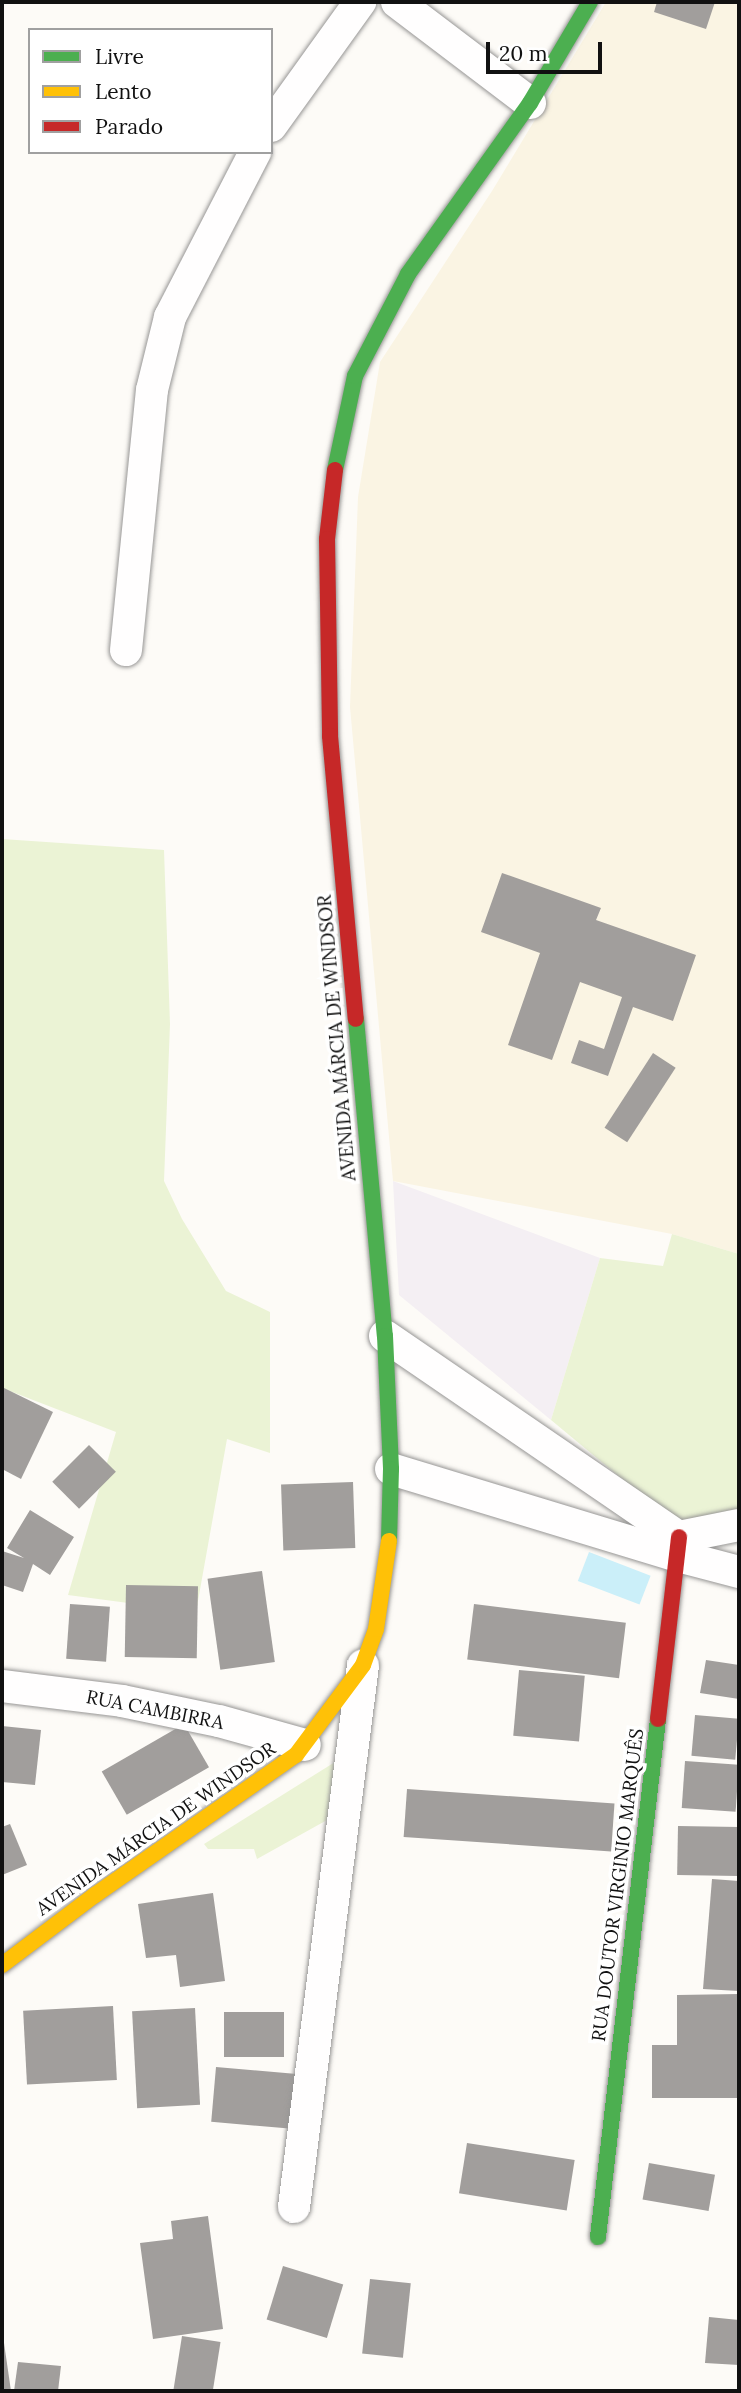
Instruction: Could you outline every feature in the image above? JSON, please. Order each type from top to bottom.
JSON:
[{"type":"street","points":[[273,123],[360,2]]},
{"type":"street","points":[[397,2],[530,103]]},
{"type":"street","name":"AVENIDA MÁRCIA DE WINDSOR","points":[[2,1965],[95,1895],[271,1774],[305,1745],[363,1665],[376,1629],[386,1574],[391,1469],[385,1336],[330,736],[327,538],[334,472],[355,376],[408,274],[530,103],[590,2]]},
{"type":"street","points":[[126,650],[152,390],[170,317],[254,154]]},
{"type":"street","points":[[385,1336],[678,1547]]},
{"type":"street","points":[[391,1469],[678,1547],[739,1572]]},
{"type":"street","points":[[678,1547],[739,1525]]},
{"type":"street","name":"RUA DOUTOR VIRGINIO MARQUÊS","points":[[598,2237],[678,1547]]},
{"type":"street","points":[[294,2207],[363,1665]]},
{"type":"street","name":"RUA CAMBIRRA","points":[[2,1686],[122,1701],[219,1721],[305,1745]]},
{"type":"shaded area","points":[[606,2],[739,2],[739,1254],[672,1234],[393,1181],[350,707],[358,497],[380,362],[492,191]]},
{"type":"shaded area","points":[[393,1181],[600,1258],[551,1420],[399,1295]]},
{"type":"green space","points":[[2,839],[164,850],[170,1024],[164,1181],[182,1219],[226,1291],[270,1312],[270,1453],[227,1439],[196,1612],[68,1595],[116,1432],[2,1388]]},
{"type":"green space","points":[[672,1234],[739,1254],[739,1510],[674,1522],[551,1420],[600,1258],[663,1266]]},
{"type":"green space","points":[[359,1747],[354,1805],[257,1859],[254,1849],[208,1849],[204,1844]]},
{"type":"water","points":[[589,1552],[651,1576],[640,1605],[578,1581]]},
{"type":"building","points":[[657,2],[715,2],[706,29],[654,12]]},
{"type":"building","points":[[502,873],[601,908],[596,920],[696,955],[673,1021],[633,1007],[608,1076],[571,1063],[579,1040],[604,1049],[622,997],[580,982],[552,1060],[508,1045],[540,953],[481,932]]},
{"type":"building","points":[[653,1053],[676,1068],[627,1142],[605,1128]]},
{"type":"building","points":[[2,1387],[53,1412],[21,1479],[2,1469]]},
{"type":"building","points":[[89,1445],[116,1472],[79,1509],[52,1482]]},
{"type":"building","points":[[353,1482],[355,1548],[283,1550],[281,1485]]},
{"type":"building","points":[[30,1510],[74,1537],[50,1575],[33,1564],[23,1592],[2,1585],[2,1551],[24,1558],[7,1548]]},
{"type":"building","points":[[262,1571],[275,1662],[220,1670],[208,1579]]},
{"type":"building","points":[[126,1585],[198,1586],[197,1658],[125,1657]]},
{"type":"building","points":[[70,1604],[110,1607],[106,1662],[66,1659]]},
{"type":"building","points":[[474,1604],[626,1623],[619,1678],[467,1660]]},
{"type":"building","points":[[706,1660],[739,1665],[739,1699],[700,1693]]},
{"type":"building","points":[[519,1670],[585,1676],[579,1742],[513,1736]]},
{"type":"building","points":[[695,1715],[739,1719],[735,1760],[691,1756]]},
{"type":"building","points":[[184,1724],[209,1767],[127,1815],[102,1772]]},
{"type":"building","points":[[2,1726],[41,1730],[35,1785],[2,1782]]},
{"type":"building","points":[[685,1761],[739,1765],[736,1812],[682,1808]]},
{"type":"building","points":[[407,1789],[614,1804],[611,1851],[404,1837]]},
{"type":"building","points":[[10,1824],[27,1865],[2,1875],[2,1827]]},
{"type":"building","points":[[678,1826],[739,1827],[738,1876],[677,1875]]},
{"type":"building","points":[[712,1879],[739,1881],[739,1991],[703,1989]]},
{"type":"building","points":[[213,1893],[225,1981],[180,1987],[176,1955],[146,1958],[138,1904]]},
{"type":"building","points":[[739,1994],[739,2098],[652,2098],[652,2045],[677,2045],[677,1995]]},
{"type":"building","points":[[113,2006],[117,2080],[27,2085],[23,2011]]},
{"type":"building","points":[[195,2008],[200,2105],[137,2108],[132,2011]]},
{"type":"building","points":[[224,2012],[284,2012],[284,2057],[224,2057]]},
{"type":"building","points":[[216,2067],[300,2074],[295,2129],[211,2122]]},
{"type":"building","points":[[467,2143],[575,2160],[567,2210],[459,2193]]},
{"type":"building","points":[[649,2163],[715,2175],[709,2211],[643,2199]]},
{"type":"building","points":[[208,2216],[223,2329],[153,2339],[140,2243],[173,2239],[171,2221]]},
{"type":"building","points":[[283,2266],[343,2284],[327,2338],[267,2320]]},
{"type":"building","points":[[370,2279],[411,2283],[403,2358],[362,2354]]},
{"type":"building","points":[[709,2317],[739,2320],[739,2365],[705,2363]]},
{"type":"building","points":[[3,2336],[11,2391],[2,2391]]},
{"type":"building","points":[[182,2336],[221,2342],[213,2391],[173,2391]]},
{"type":"building","points":[[18,2362],[61,2366],[58,2391],[14,2391]]},
{"type":"traffic: fast","points":[[335,470],[355,376],[408,274],[530,103],[590,2]]},
{"type":"traffic: fast","points":[[356,1019],[385,1336],[391,1469],[389,1541]]},
{"type":"traffic: fast","points":[[598,2237],[658,1719]]},
{"type":"traffic: slow","points":[[2,1965],[95,1895],[296,1755],[363,1665],[376,1629],[389,1541]]},
{"type":"traffic: jam","points":[[335,470],[327,539],[330,736],[356,1019]]},
{"type":"traffic: jam","points":[[658,1719],[679,1537]]}]
